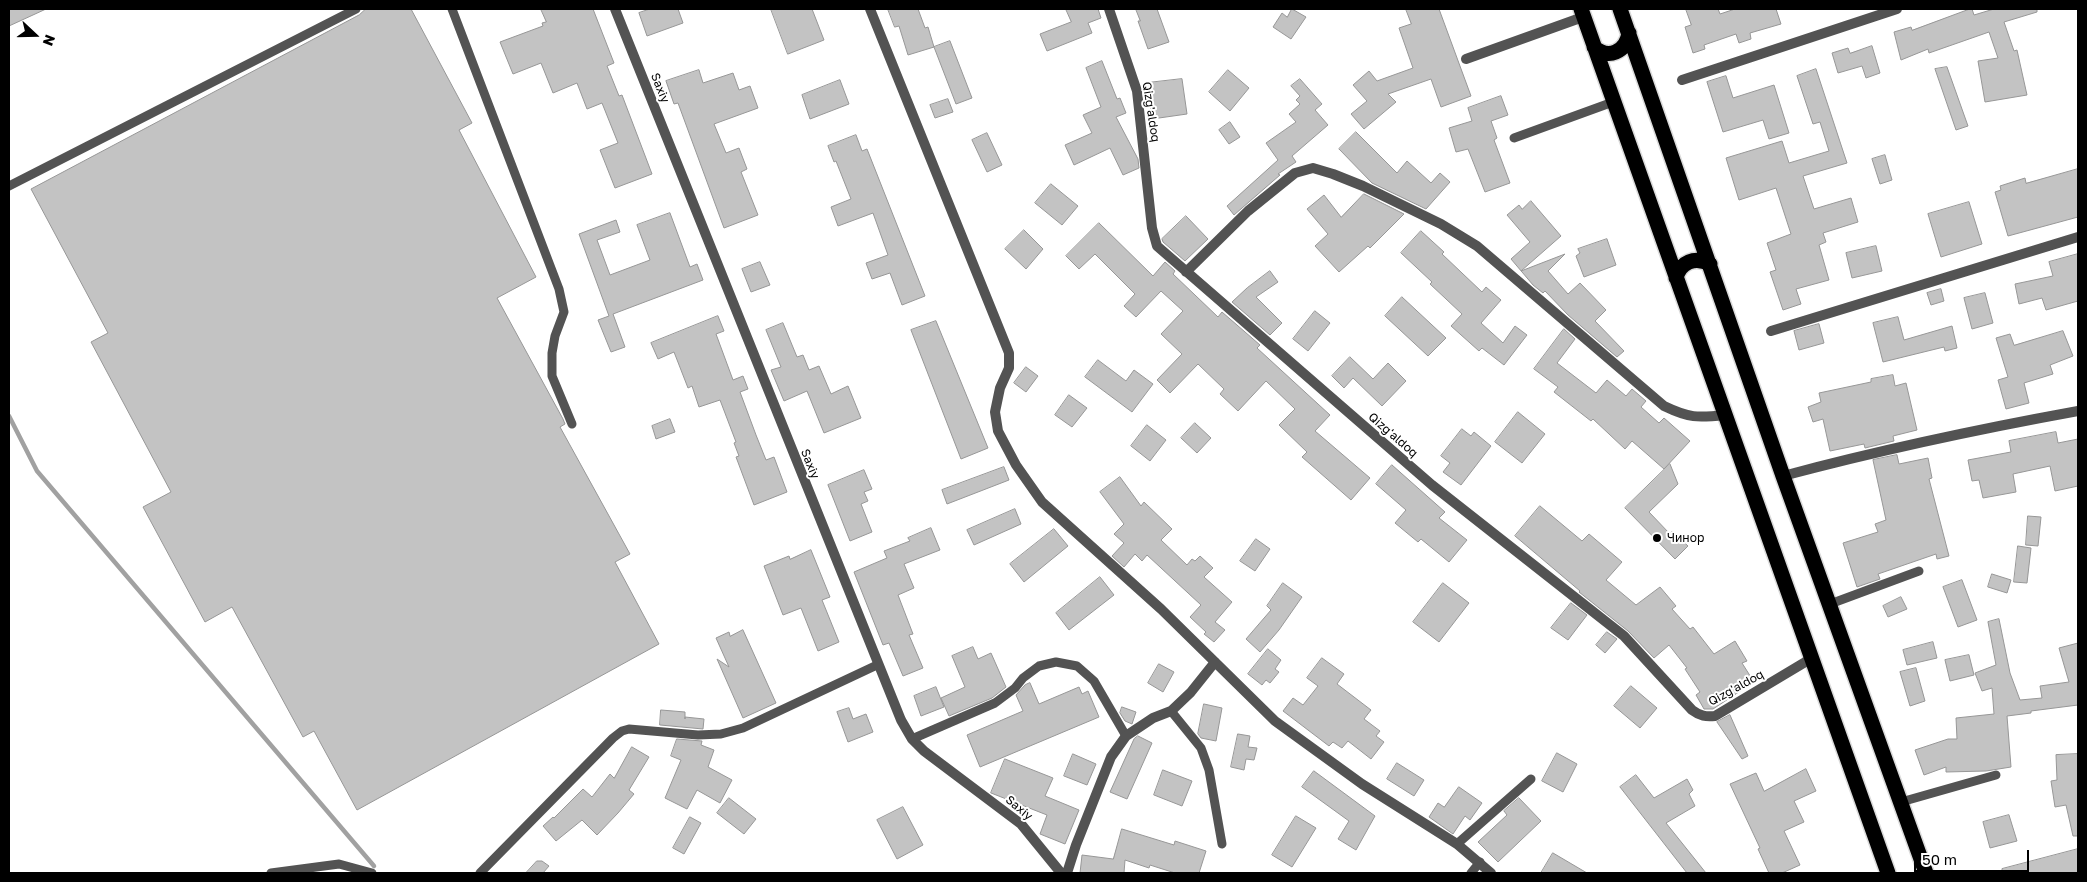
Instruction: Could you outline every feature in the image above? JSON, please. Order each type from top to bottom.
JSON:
[{"type":"highway","points":[[1620,9],[1783,476],[1926,873]]},
{"type":"highway","points":[[1582,13],[1888,873]]},
{"type":"highway","points":[[1594,47],[1603,53],[1614,53],[1625,46],[1629,33]]},
{"type":"highway","points":[[1676,278],[1680,268],[1689,261],[1700,260],[1710,264]]},
{"type":"street","name":"Saxiy","points":[[615,9],[877,665],[901,720],[912,739],[924,751],[1022,824],[1061,873]]},
{"type":"street","points":[[870,9],[1010,353],[1008,368],[1000,388],[995,412],[998,431],[1016,465],[1042,502],[1161,609],[1275,721],[1362,784],[1457,844],[1491,873]]},
{"type":"street","name":"Qizg'aldoq","points":[[1109,9],[1137,91],[1152,228],[1157,246],[1432,485],[1624,636],[1692,710],[1699,715],[1715,716],[1812,658]]},
{"type":"street","points":[[1682,80],[1897,9]]},
{"type":"street","points":[[1466,59],[1582,13]]},
{"type":"street","points":[[1186,272],[1248,211],[1295,173],[1312,168],[1363,186],[1441,224],[1477,246],[1664,406],[1685,416],[1725,415]]},
{"type":"street","points":[[1771,332],[2078,237]]},
{"type":"street","points":[[1783,476],[1818,466],[1998,426],[2078,411]]},
{"type":"street","points":[[1067,873],[1076,845],[1112,757],[1126,736],[1153,718],[1171,711],[1191,692],[1215,662]]},
{"type":"lane","points":[[9,186],[356,9]]},
{"type":"lane","points":[[452,9],[559,289],[564,312],[555,336],[552,353],[552,376],[572,424]]},
{"type":"lane","points":[[1514,138],[1614,102]]},
{"type":"lane","points":[[1830,604],[1919,571]]},
{"type":"lane","points":[[912,739],[995,703],[1015,688],[1023,678],[1038,666],[1056,662],[1077,666],[1094,680],[1126,736]]},
{"type":"lane","points":[[480,873],[622,731],[638,730],[698,735],[721,734],[743,728],[877,665]]},
{"type":"lane","points":[[1171,711],[1200,748],[1209,770],[1222,844]]},
{"type":"lane","points":[[1901,802],[1996,775]]},
{"type":"lane","points":[[1457,844],[1531,778]]},
{"type":"lane","points":[[1471,873],[1480,862]]},
{"type":"lane","points":[[271,873],[339,864],[372,873]]},
{"type":"building","points":[[9,9],[46,9],[9,26]]},
{"type":"building","points":[[366,9],[411,9],[472,123],[459,130],[536,277],[497,298],[563,419],[565,424],[560,427],[630,554],[615,562],[659,644],[357,810],[314,731],[303,737],[232,607],[205,622],[143,507],[171,492],[91,342],[108,333],[31,189],[359,15]]},
{"type":"building","points":[[541,9],[593,9],[614,63],[607,66],[619,96],[622,95],[652,174],[615,188],[600,150],[618,143],[602,103],[587,109],[577,83],[553,93],[541,63],[513,74],[500,42],[543,26],[542,23],[546,22]]},
{"type":"building","points":[[650,9],[678,9],[683,23],[647,36],[639,13]]},
{"type":"building","points":[[771,9],[812,9],[824,40],[788,54]]},
{"type":"building","points":[[888,9],[918,9],[925,28],[928,27],[934,47],[908,55],[899,26],[895,27]]},
{"type":"building","points":[[1066,9],[1098,9],[1101,18],[1088,23],[1092,33],[1047,51],[1040,34],[1071,22]]},
{"type":"building","points":[[1136,9],[1157,9],[1169,42],[1148,49],[1138,21],[1140,21]]},
{"type":"building","points":[[1292,9],[1306,17],[1291,39],[1273,27],[1282,13],[1287,17]]},
{"type":"building","points":[[1406,9],[1439,9],[1471,96],[1441,107],[1431,79],[1388,94],[1396,102],[1364,129],[1351,114],[1367,101],[1353,85],[1369,71],[1377,81],[1413,68],[1399,28],[1411,24]]},
{"type":"building","points":[[1686,9],[1718,9],[1720,14],[1735,9],[1776,9],[1781,24],[1750,33],[1751,39],[1739,43],[1736,34],[1704,45],[1705,49],[1693,53],[1685,27],[1691,25]]},
{"type":"building","points":[[1972,9],[1974,15],[1994,9],[2037,9],[2037,12],[2004,22],[2014,51],[2017,50],[2027,95],[1985,102],[1978,61],[1998,58],[1989,32],[1929,53],[1928,49],[1901,60],[1894,32],[1911,27],[1912,30]]},
{"type":"building","points":[[950,41],[972,98],[956,104],[934,47]]},
{"type":"building","points":[[1872,46],[1880,73],[1866,78],[1862,66],[1838,73],[1832,53],[1848,48],[1850,53]]},
{"type":"building","points":[[1102,61],[1117,99],[1120,98],[1126,113],[1116,117],[1138,159],[1139,168],[1123,175],[1110,148],[1074,165],[1065,145],[1092,133],[1083,115],[1101,107],[1086,68]]},
{"type":"building","points":[[1947,67],[1968,126],[1956,130],[1935,69]]},
{"type":"building","points":[[1816,69],[1847,163],[1803,176],[1814,209],[1851,198],[1858,222],[1823,233],[1826,242],[1819,245],[1829,280],[1796,289],[1801,304],[1783,310],[1770,272],[1776,270],[1767,243],[1791,234],[1776,188],[1739,200],[1726,158],[1782,141],[1789,163],[1829,151],[1820,122],[1813,124],[1797,76]]},
{"type":"building","points":[[699,70],[703,83],[733,73],[739,90],[750,86],[758,108],[714,124],[726,153],[739,148],[747,169],[741,172],[758,215],[724,228],[678,103],[674,104],[666,81]]},
{"type":"building","points":[[1228,70],[1249,88],[1230,111],[1209,92]]},
{"type":"building","points":[[1726,76],[1733,98],[1774,85],[1789,133],[1769,139],[1763,120],[1723,132],[1707,82]]},
{"type":"building","points":[[1182,79],[1187,114],[1152,119],[1147,83]]},
{"type":"building","points":[[1300,79],[1322,104],[1315,110],[1328,125],[1292,156],[1296,162],[1278,174],[1280,175],[1234,215],[1227,206],[1278,160],[1266,143],[1296,122],[1289,114],[1300,104],[1296,100],[1300,96],[1291,86]]},
{"type":"building","points":[[840,80],[849,104],[810,119],[802,95]]},
{"type":"building","points":[[1501,96],[1508,115],[1491,121],[1497,138],[1494,140],[1510,183],[1485,192],[1468,149],[1456,152],[1449,128],[1472,121],[1468,108]]},
{"type":"building","points":[[948,99],[953,112],[935,118],[930,105]]},
{"type":"building","points":[[1230,122],[1240,137],[1229,144],[1219,130]]},
{"type":"building","points":[[1356,132],[1397,173],[1407,161],[1431,183],[1440,173],[1450,182],[1426,209],[1372,183],[1339,149]]},
{"type":"building","points":[[987,133],[1002,165],[987,172],[972,140]]},
{"type":"building","points":[[856,135],[862,151],[867,149],[925,296],[902,305],[890,273],[872,279],[866,263],[888,255],[873,213],[838,226],[831,207],[851,199],[828,146]]},
{"type":"building","points":[[1885,155],[1892,180],[1880,184],[1872,159]]},
{"type":"building","points":[[2078,169],[2078,217],[2008,236],[1995,192],[2001,190],[2000,186],[2025,178],[2026,183]]},
{"type":"building","points":[[1051,184],[1078,206],[1062,225],[1035,203]]},
{"type":"building","points":[[1364,194],[1404,214],[1370,248],[1368,246],[1339,272],[1315,246],[1328,234],[1307,209],[1324,195],[1341,217]]},
{"type":"building","points":[[1531,201],[1561,236],[1521,271],[1511,259],[1530,242],[1507,215],[1519,205],[1522,209]]},
{"type":"building","points":[[1969,202],[1982,244],[1941,257],[1928,214]]},
{"type":"building","points":[[670,213],[690,267],[697,264],[703,280],[613,314],[625,347],[611,352],[598,320],[609,316],[579,234],[616,220],[620,232],[597,240],[610,275],[650,260],[637,225]]},
{"type":"building","points":[[1186,216],[1208,239],[1185,261],[1162,239]]},
{"type":"building","points":[[1099,223],[1153,276],[1165,262],[1175,271],[1173,274],[1218,317],[1222,312],[1260,345],[1257,348],[1330,415],[1315,431],[1370,478],[1351,500],[1302,457],[1307,452],[1279,425],[1295,409],[1266,381],[1238,411],[1220,394],[1224,389],[1198,364],[1170,393],[1157,380],[1182,354],[1161,334],[1183,311],[1161,291],[1136,317],[1124,306],[1135,294],[1095,254],[1079,269],[1066,256]]},
{"type":"building","points":[[1024,230],[1043,249],[1026,269],[1005,249]]},
{"type":"building","points":[[1421,231],[1482,292],[1486,287],[1501,300],[1481,323],[1503,343],[1515,326],[1527,335],[1504,365],[1482,348],[1479,351],[1451,326],[1462,314],[1401,253]]},
{"type":"building","points":[[1607,239],[1616,265],[1584,277],[1576,256],[1580,253],[1578,249]]},
{"type":"building","points":[[1876,246],[1882,271],[1852,278],[1846,253]]},
{"type":"building","points":[[1565,254],[1548,271],[1568,294],[1580,283],[1606,310],[1595,321],[1624,351],[1617,357],[1568,315],[1545,291],[1543,293],[1533,285],[1521,271]]},
{"type":"building","points":[[2078,254],[2078,301],[2046,310],[2042,298],[2019,304],[2015,284],[2053,276],[2049,262]]},
{"type":"building","points":[[760,262],[770,285],[751,292],[742,269]]},
{"type":"building","points":[[1270,271],[1278,282],[1256,297],[1282,323],[1270,335],[1232,302]]},
{"type":"building","points":[[1941,289],[1944,301],[1931,305],[1927,293]]},
{"type":"building","points":[[1985,293],[1993,323],[1972,329],[1964,298]]},
{"type":"building","points":[[1402,297],[1446,338],[1428,356],[1385,316]]},
{"type":"building","points":[[1315,311],[1330,323],[1308,351],[1293,339]]},
{"type":"building","points":[[718,316],[724,331],[716,334],[733,380],[743,376],[748,389],[740,392],[756,435],[766,460],[774,457],[787,492],[754,505],[736,457],[739,456],[734,443],[736,442],[720,400],[699,407],[692,386],[688,388],[674,352],[658,359],[651,343]]},
{"type":"building","points":[[1898,317],[1904,340],[1952,326],[1957,348],[1945,351],[1944,347],[1883,362],[1873,323]]},
{"type":"building","points":[[936,321],[988,448],[961,459],[911,330]]},
{"type":"building","points":[[783,323],[797,357],[803,355],[809,370],[819,366],[831,394],[848,386],[861,418],[824,433],[807,391],[784,401],[771,370],[781,367],[766,330]]},
{"type":"building","points":[[1819,324],[1824,343],[1799,350],[1794,331]]},
{"type":"building","points":[[1564,329],[1575,339],[1557,363],[1596,393],[1607,380],[1626,396],[1632,389],[1646,401],[1641,407],[1659,423],[1664,418],[1690,441],[1664,469],[1632,441],[1625,449],[1593,419],[1591,421],[1554,392],[1558,387],[1534,369]]},
{"type":"building","points":[[2063,331],[2073,356],[2050,365],[2053,374],[2024,383],[2029,403],[2006,409],[1998,380],[2008,377],[1996,338],[2010,334],[2014,345]]},
{"type":"building","points":[[1350,357],[1373,379],[1388,363],[1406,381],[1382,406],[1353,378],[1344,388],[1332,376]]},
{"type":"building","points":[[1098,360],[1126,381],[1134,370],[1153,384],[1132,412],[1085,377]]},
{"type":"building","points":[[1026,367],[1038,376],[1026,392],[1014,383]]},
{"type":"building","points":[[1893,375],[1895,386],[1906,383],[1917,430],[1893,436],[1894,441],[1865,448],[1864,444],[1830,451],[1823,419],[1813,422],[1808,407],[1821,402],[1819,393],[1871,382],[1871,379]]},
{"type":"building","points":[[1069,395],[1087,408],[1072,427],[1055,415]]},
{"type":"building","points":[[1518,412],[1545,434],[1522,463],[1495,442]]},
{"type":"building","points":[[670,419],[675,432],[656,439],[652,426]]},
{"type":"building","points":[[1195,423],[1211,438],[1197,453],[1181,438]]},
{"type":"building","points":[[1147,425],[1166,440],[1150,461],[1131,446]]},
{"type":"building","points":[[1462,429],[1471,436],[1474,432],[1491,446],[1461,485],[1443,472],[1450,463],[1441,456]]},
{"type":"building","points":[[2056,432],[2058,443],[2078,439],[2078,486],[2055,491],[2050,466],[2013,474],[2016,492],[1983,498],[1979,480],[1972,481],[1968,460],[2011,452],[2009,441]]},
{"type":"building","points":[[1897,455],[1899,464],[1928,458],[1932,478],[1929,479],[1949,556],[1937,559],[1936,554],[1878,574],[1880,579],[1857,587],[1843,543],[1878,532],[1875,524],[1886,520],[1873,460]]},
{"type":"building","points":[[1670,464],[1678,484],[1649,512],[1670,534],[1672,531],[1688,546],[1675,559],[1625,508]]},
{"type":"building","points":[[1392,465],[1445,512],[1439,518],[1467,540],[1449,562],[1421,539],[1418,542],[1395,523],[1406,510],[1376,484]]},
{"type":"building","points":[[1004,467],[1009,480],[947,504],[942,490]]},
{"type":"building","points":[[864,470],[872,489],[864,492],[868,501],[861,504],[872,532],[850,541],[828,485]]},
{"type":"building","points":[[1120,477],[1141,506],[1144,502],[1172,529],[1161,540],[1187,565],[1192,559],[1195,561],[1200,556],[1213,568],[1204,577],[1232,602],[1215,622],[1225,630],[1214,642],[1204,634],[1206,632],[1190,617],[1201,605],[1147,555],[1142,561],[1135,554],[1124,567],[1112,556],[1124,543],[1114,534],[1124,524],[1100,492]]},
{"type":"building","points":[[1540,506],[1582,541],[1589,534],[1622,562],[1606,580],[1636,605],[1660,587],[1676,606],[1672,609],[1690,629],[1693,627],[1714,654],[1735,641],[1747,661],[1742,663],[1754,682],[1713,709],[1704,709],[1696,695],[1700,692],[1685,669],[1687,668],[1669,645],[1654,658],[1628,631],[1579,592],[1515,536]]},
{"type":"building","points":[[1015,509],[1021,524],[974,545],[967,530]]},
{"type":"building","points":[[2028,516],[2041,517],[2038,546],[2026,545]]},
{"type":"building","points":[[931,528],[940,550],[904,564],[914,588],[898,595],[913,634],[909,635],[923,668],[903,676],[889,643],[883,645],[854,572],[887,558],[884,551],[910,541],[908,538]]},
{"type":"building","points":[[1054,529],[1068,546],[1024,582],[1010,564]]},
{"type":"building","points":[[1256,539],[1270,549],[1255,571],[1240,561]]},
{"type":"building","points":[[2018,546],[2031,548],[2027,583],[2014,582]]},
{"type":"building","points":[[811,550],[830,597],[822,600],[839,642],[818,651],[801,608],[783,615],[764,566],[789,556],[790,559]]},
{"type":"building","points":[[1992,574],[2011,580],[2007,593],[1988,587]]},
{"type":"building","points":[[1100,577],[1114,595],[1069,630],[1056,613]]},
{"type":"building","points":[[1962,580],[1977,620],[1958,627],[1943,587]]},
{"type":"building","points":[[1283,583],[1302,597],[1279,630],[1260,652],[1246,639],[1271,610],[1267,606]]},
{"type":"building","points":[[1443,583],[1469,603],[1439,642],[1413,622]]},
{"type":"building","points":[[1901,597],[1907,609],[1888,617],[1883,606]]},
{"type":"building","points":[[1571,603],[1587,615],[1568,640],[1551,628]]},
{"type":"building","points":[[1999,619],[2010,673],[2020,700],[2042,698],[2040,686],[2069,682],[2059,648],[2078,643],[2078,705],[2007,716],[2011,767],[1986,771],[1946,772],[1946,767],[1924,775],[1915,750],[1948,739],[1957,739],[1956,718],[1994,714],[1992,688],[1982,691],[1975,673],[1996,665],[1988,622]]},
{"type":"building","points":[[743,630],[776,703],[743,718],[717,659],[729,667],[716,638],[729,632],[730,636]]},
{"type":"building","points":[[1607,632],[1617,639],[1605,653],[1596,645]]},
{"type":"building","points":[[1933,642],[1937,658],[1907,665],[1903,650]]},
{"type":"building","points":[[973,647],[978,659],[991,653],[1006,687],[992,698],[949,716],[941,698],[965,687],[952,656]]},
{"type":"building","points":[[1268,649],[1281,660],[1275,669],[1279,672],[1270,683],[1266,680],[1262,685],[1248,674]]},
{"type":"building","points":[[1969,655],[1974,675],[1950,681],[1945,660]]},
{"type":"building","points":[[1322,658],[1344,674],[1337,684],[1371,710],[1364,719],[1380,731],[1376,736],[1384,742],[1371,759],[1348,741],[1342,748],[1333,742],[1329,746],[1283,711],[1293,698],[1303,705],[1318,686],[1307,678]]},
{"type":"building","points":[[1159,664],[1174,672],[1163,692],[1148,683]]},
{"type":"building","points":[[1916,668],[1925,701],[1910,706],[1900,672]]},
{"type":"building","points":[[1030,683],[1039,704],[1079,687],[1082,694],[1088,691],[1099,717],[980,767],[967,735],[1023,711],[1016,695],[1025,685]]},
{"type":"building","points":[[1631,686],[1657,708],[1640,728],[1614,706]]},
{"type":"building","points":[[936,687],[944,707],[921,716],[914,696]]},
{"type":"building","points":[[1204,704],[1222,708],[1216,741],[1201,738],[1198,734]]},
{"type":"building","points":[[1122,707],[1136,712],[1132,724],[1125,721],[1120,713]]},
{"type":"building","points":[[849,708],[853,719],[866,714],[873,732],[848,742],[837,712]]},
{"type":"building","points":[[661,710],[685,712],[685,717],[704,719],[703,729],[660,725]]},
{"type":"building","points":[[1730,715],[1748,756],[1742,759],[1717,722]]},
{"type":"building","points":[[1238,734],[1250,736],[1248,747],[1257,748],[1254,760],[1246,759],[1244,770],[1231,767]]},
{"type":"building","points":[[1138,736],[1152,743],[1127,799],[1110,792],[1134,739]]},
{"type":"building","points":[[677,739],[702,741],[701,745],[714,750],[708,767],[732,780],[720,803],[697,790],[687,809],[665,798],[681,760],[671,756]]},
{"type":"building","points":[[632,747],[649,757],[629,790],[634,794],[597,835],[582,820],[556,841],[543,826],[554,818],[583,789],[592,797],[610,774],[614,778]]},
{"type":"building","points":[[1557,753],[1577,764],[1563,792],[1542,781]]},
{"type":"building","points":[[1073,754],[1096,764],[1087,785],[1064,776]]},
{"type":"building","points":[[2078,754],[2078,836],[2073,836],[2066,805],[2055,807],[2051,781],[2057,780],[2056,755]]},
{"type":"building","points":[[1005,759],[1053,778],[1045,796],[1079,810],[1065,844],[1040,834],[1047,815],[991,793]]},
{"type":"building","points":[[1397,763],[1424,780],[1414,796],[1387,779]]},
{"type":"building","points":[[1806,769],[1816,791],[1794,801],[1804,822],[1784,831],[1800,865],[1782,873],[1769,873],[1758,849],[1760,848],[1730,784],[1756,773],[1764,791]]},
{"type":"building","points":[[1163,770],[1192,781],[1182,806],[1154,795]]},
{"type":"building","points":[[1314,771],[1375,816],[1356,850],[1338,839],[1349,821],[1302,787]]},
{"type":"building","points":[[1636,775],[1654,798],[1687,779],[1693,790],[1689,794],[1695,806],[1666,823],[1706,873],[1687,873],[1620,787]]},
{"type":"building","points":[[1459,787],[1482,803],[1470,820],[1465,816],[1453,834],[1429,817],[1438,803],[1444,807]]},
{"type":"building","points":[[729,798],[756,819],[744,834],[717,813]]},
{"type":"building","points":[[1519,798],[1541,821],[1498,862],[1478,842],[1507,815],[1504,811]]},
{"type":"building","points":[[903,807],[923,845],[897,859],[877,820]]},
{"type":"building","points":[[2009,815],[2017,841],[1990,848],[1983,822]]},
{"type":"building","points":[[1296,816],[1316,828],[1292,867],[1272,855]]},
{"type":"building","points":[[690,817],[701,823],[684,854],[673,848]]},
{"type":"building","points":[[1122,829],[1174,845],[1175,841],[1206,851],[1199,873],[1175,873],[1150,865],[1149,868],[1125,860],[1124,873],[1080,873],[1082,855],[1113,859]]},
{"type":"building","points":[[2078,849],[2078,873],[2002,873],[2002,869]]},
{"type":"building","points":[[1553,853],[1587,873],[1541,873]]},
{"type":"building","points":[[537,861],[542,861],[549,866],[543,873],[526,873]]},
{"type":"waterway","points":[[9,416],[37,471],[374,866]]},
{"type":"place","name":"Чинор","points":[[1657,538]]}]
